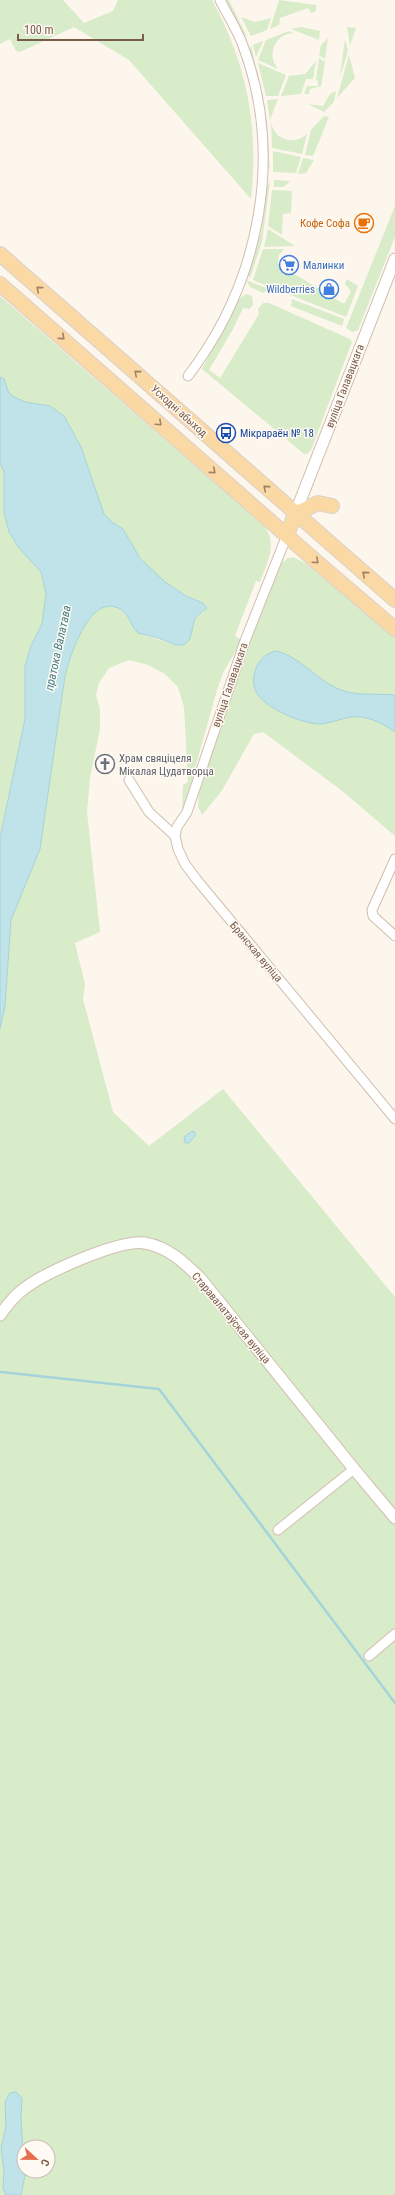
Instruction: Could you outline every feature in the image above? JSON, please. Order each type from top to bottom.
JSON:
[{"type":"main road","name":"Усходні абыход","points":[[0,254],[395,600]]},
{"type":"main road","name":"Усходні абыход","points":[[0,284],[395,628]]},
{"type":"main road","points":[[287,535],[295,514],[318,503],[332,506]]},
{"type":"street","points":[[188,376],[224,319],[244,276],[256,236],[264,176],[261,126],[253,83],[242,44],[220,0]]},
{"type":"street","name":"вуліца Галавацкага","points":[[295,514],[395,259]]},
{"type":"street","name":"вуліца Галавацкага","points":[[175,836],[177,827],[187,812],[245,640],[287,535]]},
{"type":"street","name":"Бранская вуліца","points":[[129,780],[149,812],[175,836],[178,848],[185,864],[197,880],[395,1119]]},
{"type":"street","points":[[395,859],[372,910],[373,916],[395,936]]},
{"type":"street","name":"Старавалатаўская вуліца","points":[[0,1315],[25,1288],[36,1280],[74,1263],[100,1252],[120,1246],[143,1243],[159,1247],[181,1260],[201,1279],[395,1518]]},
{"type":"street","points":[[278,1530],[354,1469]]},
{"type":"street","points":[[369,1656],[395,1634]]},
{"type":"green space","points":[[0,0],[63,0],[84,23],[113,11],[118,0],[212,0],[234,48],[248,96],[253,147],[251,199],[129,60],[74,27],[20,52],[16,51],[10,39],[0,44]]},
{"type":"green space","points":[[226,0],[229,0],[247,37],[242,33]]},
{"type":"green space","points":[[279,0],[316,5],[316,11],[311,13],[308,8],[280,18],[279,25],[270,29]]},
{"type":"green space","points":[[241,17],[255,22],[271,18],[267,30],[251,36]]},
{"type":"green space","points":[[301,27],[320,31],[319,40],[291,29]]},
{"type":"green space","points":[[347,27],[356,28],[350,46]]},
{"type":"green space","points":[[289,31],[293,33],[281,37],[274,46],[273,58],[278,69],[258,60],[266,40]]},
{"type":"green space","points":[[328,38],[325,59],[319,55],[321,45]]},
{"type":"green space","points":[[345,39],[348,51],[340,77]]},
{"type":"green space","points":[[263,41],[256,57],[253,45]]},
{"type":"green space","points":[[251,45],[265,108],[270,170],[268,166],[266,132],[249,54]]},
{"type":"green space","points":[[349,55],[355,78],[337,98]]},
{"type":"green space","points":[[319,58],[325,62],[321,86],[310,89],[309,94],[304,94],[307,86],[318,86],[318,81],[316,80]]},
{"type":"green space","points":[[316,61],[313,79],[306,79],[301,94],[281,96],[289,76],[305,74]]},
{"type":"green space","points":[[258,63],[286,75],[278,96],[266,96]]},
{"type":"green space","points":[[336,91],[334,102],[324,112],[308,104],[323,106],[330,94]]},
{"type":"green space","points":[[278,99],[270,120],[267,100]]},
{"type":"green space","points":[[324,116],[329,117],[313,156],[305,155],[311,130]]},
{"type":"green space","points":[[271,122],[276,133],[285,139],[296,140],[307,134],[302,154],[272,148]]},
{"type":"green space","points":[[273,151],[301,157],[296,173],[273,172]]},
{"type":"green space","points":[[303,158],[314,160],[306,173],[298,174]]},
{"type":"green space","points":[[274,180],[290,181],[284,187],[274,187]]},
{"type":"green space","points":[[270,182],[262,242],[250,278],[248,275],[261,233],[267,186]]},
{"type":"green space","points":[[272,190],[292,191],[291,213],[283,214],[282,235],[268,226]]},
{"type":"green space","points":[[395,206],[395,237],[358,330],[352,332],[346,328]]},
{"type":"green space","points":[[268,229],[295,246],[264,247]]},
{"type":"green space","points":[[263,249],[284,249],[279,255],[278,264],[342,303],[345,303],[351,291],[345,284],[347,279],[358,286],[346,317],[253,280]]},
{"type":"green space","points":[[246,280],[269,289],[263,293],[250,287]]},
{"type":"green space","points":[[246,294],[252,296],[253,305],[249,309],[243,308],[233,329],[209,370],[220,378],[259,314],[258,309],[263,303],[269,303],[350,339],[352,342],[311,450],[307,454],[304,454],[202,369],[239,299]]},
{"type":"green space","points":[[0,296],[263,525],[268,532],[270,539],[271,546],[266,568],[260,582],[256,581],[235,636],[242,640],[223,673],[217,690],[182,815],[183,785],[188,782],[184,707],[178,687],[165,674],[148,665],[129,660],[109,668],[99,683],[96,695],[100,709],[100,729],[90,778],[87,812],[100,932],[75,943],[85,984],[83,999],[113,1112],[149,1146],[223,1089],[395,1297],[395,2195],[0,2195],[0,1029],[6,996],[11,920],[40,849],[65,676],[71,655],[83,629],[99,610],[109,606],[123,611],[143,635],[175,645],[184,645],[190,639],[195,618],[204,612],[206,605],[180,592],[159,577],[130,544],[118,526],[104,514],[81,447],[50,406],[17,400],[9,393],[0,377]]},
{"type":"green space","points":[[292,299],[344,319],[342,326],[291,306]]},
{"type":"green space","points":[[0,463],[4,472],[4,512],[9,532],[19,548],[41,572],[46,594],[42,624],[31,646],[25,666],[25,719],[0,838]]},
{"type":"green space","points":[[293,557],[305,563],[395,637],[395,836],[341,790],[263,732],[254,734],[221,792],[202,815],[198,806],[199,793],[227,702],[279,565],[288,558]]},
{"type":"water","name":"пратока Валатава","points":[[0,377],[4,379],[8,391],[12,396],[25,402],[50,406],[64,416],[81,447],[104,514],[113,523],[123,529],[140,558],[165,582],[186,596],[203,603],[207,608],[195,618],[190,639],[184,645],[176,645],[158,638],[138,633],[123,611],[109,606],[99,609],[91,617],[83,629],[71,655],[65,676],[40,849],[11,920],[5,1006],[0,1029],[0,838],[25,719],[25,666],[31,646],[42,624],[46,594],[41,572],[19,548],[9,532],[4,512],[4,472],[0,463]]},
{"type":"water","points":[[276,651],[292,657],[328,684],[343,691],[358,694],[395,695],[395,732],[371,719],[362,717],[351,717],[320,724],[303,721],[271,707],[257,693],[254,686],[254,675],[261,659],[269,653]]},
{"type":"water","points":[[192,1131],[195,1132],[195,1136],[189,1143],[185,1143],[184,1137]]},
{"type":"water","points":[[16,2092],[22,2098],[22,2139],[16,2139],[16,2179],[24,2179],[21,2195],[6,2195],[3,2188],[4,2171],[1,2148],[6,2126],[5,2102],[10,2093]]},
{"type":"waterway","points":[[1,1372],[159,1389],[395,1703]]},
{"type":"place","name":"Кофе Софа","points":[[364,223]]},
{"type":"place","name":"Малинки","points":[[289,265]]},
{"type":"place","name":"Wildberries","points":[[329,289]]},
{"type":"place","name":"Мікрараён № 18","points":[[226,433]]},
{"type":"place","name":"Храм свяціцеля Мікалая Цудатворца","points":[[105,764]]}]
